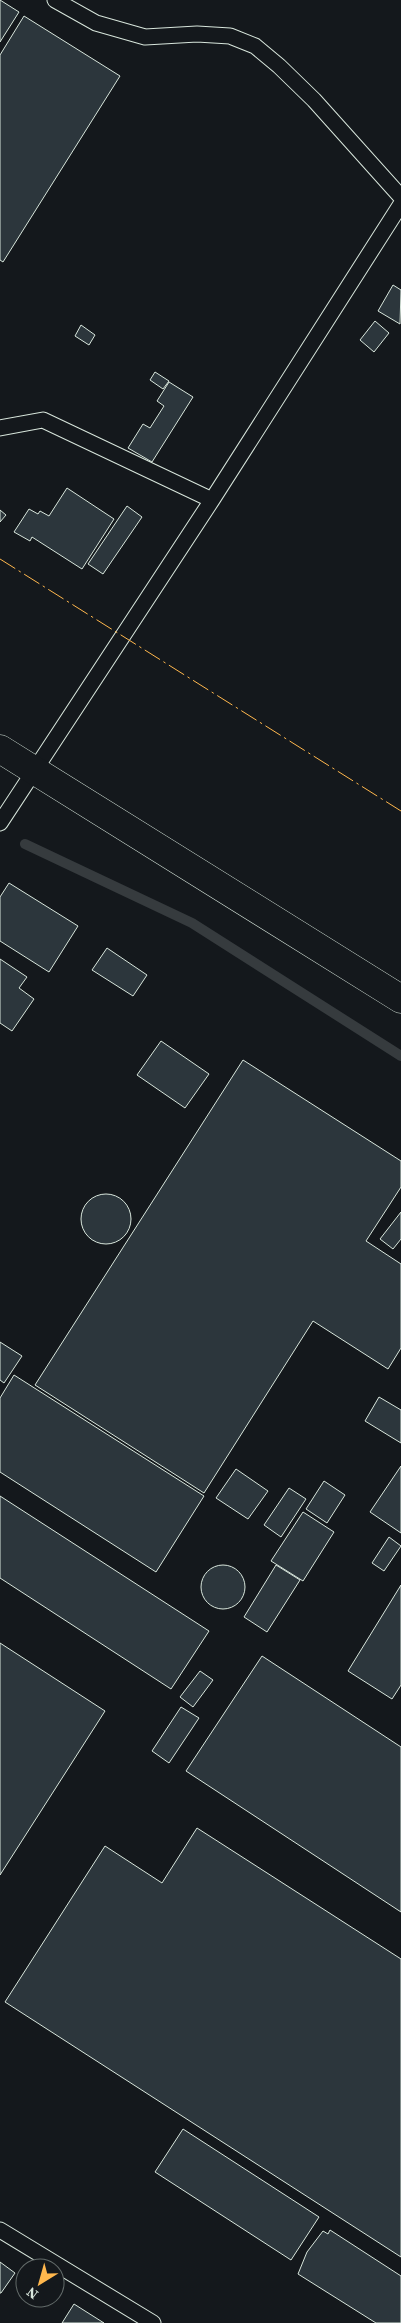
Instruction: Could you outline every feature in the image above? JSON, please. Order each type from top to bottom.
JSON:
[{"type":"street","points":[[0,749],[401,999]]},
{"type":"lane","points":[[56,0],[96,23],[145,37],[197,34],[230,36],[254,46],[314,100],[401,197]]},
{"type":"lane","points":[[0,823],[212,500],[401,204]]},
{"type":"lane","points":[[0,428],[43,420],[212,500]]},
{"type":"lane","points":[[0,2230],[153,2323]]},
{"type":"building","points":[[0,0],[19,12],[0,42]]},
{"type":"building","points":[[24,16],[120,76],[3,262],[0,260],[0,55]]},
{"type":"building","points":[[393,285],[401,290],[400,324],[378,311]]},
{"type":"building","points":[[375,321],[389,333],[374,352],[360,340]]},
{"type":"building","points":[[81,325],[95,335],[89,345],[75,336]]},
{"type":"building","points":[[155,372],[169,381],[163,389],[150,380]]},
{"type":"building","points":[[169,382],[193,397],[152,462],[128,448],[143,424],[150,428],[164,406],[157,401]]},
{"type":"building","points":[[67,488],[114,519],[82,569],[32,537],[30,541],[14,532],[29,509],[38,514],[40,511],[49,516]]},
{"type":"building","points":[[127,506],[142,517],[103,574],[88,564]]},
{"type":"building","points":[[0,510],[6,515],[0,522]]},
{"type":"building","points":[[9,883],[78,926],[49,972],[0,941],[0,897]]},
{"type":"building","points":[[107,948],[147,975],[133,996],[92,970]]},
{"type":"building","points":[[0,959],[27,977],[19,988],[34,999],[12,1031],[0,1023]]},
{"type":"building","points":[[161,1041],[209,1074],[185,1108],[137,1075]]},
{"type":"building","points":[[243,1060],[401,1161],[401,1187],[366,1241],[401,1264],[401,1348],[388,1369],[313,1321],[204,1493],[35,1385]]},
{"type":"building","points":[[101,1194],[111,1194],[124,1201],[131,1214],[131,1224],[124,1237],[111,1244],[101,1244],[92,1240],[85,1233],[81,1224],[81,1214],[85,1205],[92,1198]]},
{"type":"building","points":[[401,1212],[401,1239],[393,1249],[380,1239]]},
{"type":"building","points":[[0,1342],[22,1356],[4,1383],[0,1380]]},
{"type":"building","points":[[14,1375],[204,1496],[156,1572],[0,1472],[0,1398]]},
{"type":"building","points":[[379,1397],[401,1410],[401,1443],[365,1421]]},
{"type":"building","points":[[401,1466],[401,1533],[370,1512]]},
{"type":"building","points":[[236,1469],[268,1491],[248,1519],[216,1498]]},
{"type":"building","points":[[324,1481],[345,1495],[327,1523],[306,1509]]},
{"type":"building","points":[[289,1488],[306,1499],[281,1537],[264,1525]]},
{"type":"building","points":[[0,1496],[209,1631],[171,1689],[0,1578]]},
{"type":"building","points":[[303,1512],[334,1532],[303,1581],[271,1561]]},
{"type":"building","points":[[389,1537],[401,1546],[384,1571],[372,1563]]},
{"type":"building","points":[[223,1565],[235,1569],[241,1575],[245,1587],[241,1599],[235,1605],[223,1609],[211,1605],[205,1599],[201,1587],[205,1575],[211,1569]]},
{"type":"building","points":[[276,1565],[300,1580],[267,1632],[244,1617]]},
{"type":"building","points":[[401,1585],[401,1685],[392,1699],[348,1671]]},
{"type":"building","points":[[0,1643],[105,1711],[0,1875]]},
{"type":"building","points":[[262,1656],[401,1747],[401,1912],[186,1771]]},
{"type":"building","points":[[200,1671],[213,1680],[193,1707],[180,1697]]},
{"type":"building","points":[[181,1707],[199,1718],[169,1763],[152,1751]]},
{"type":"building","points":[[197,1828],[401,1959],[401,2257],[5,2002],[105,1846],[162,1883]]},
{"type":"building","points":[[183,2129],[319,2217],[291,2260],[155,2172]]},
{"type":"building","points":[[330,2230],[401,2276],[401,2323],[376,2323],[298,2274],[307,2252],[323,2231],[328,2234]]},
{"type":"building","points":[[0,2262],[15,2273],[0,2293]]},
{"type":"building","points":[[74,2304],[104,2323],[62,2323]]},
{"type":"waterway","points":[[25,844],[192,923],[401,1056]]},
{"type":"power","points":[[0,559],[401,811]]}]
